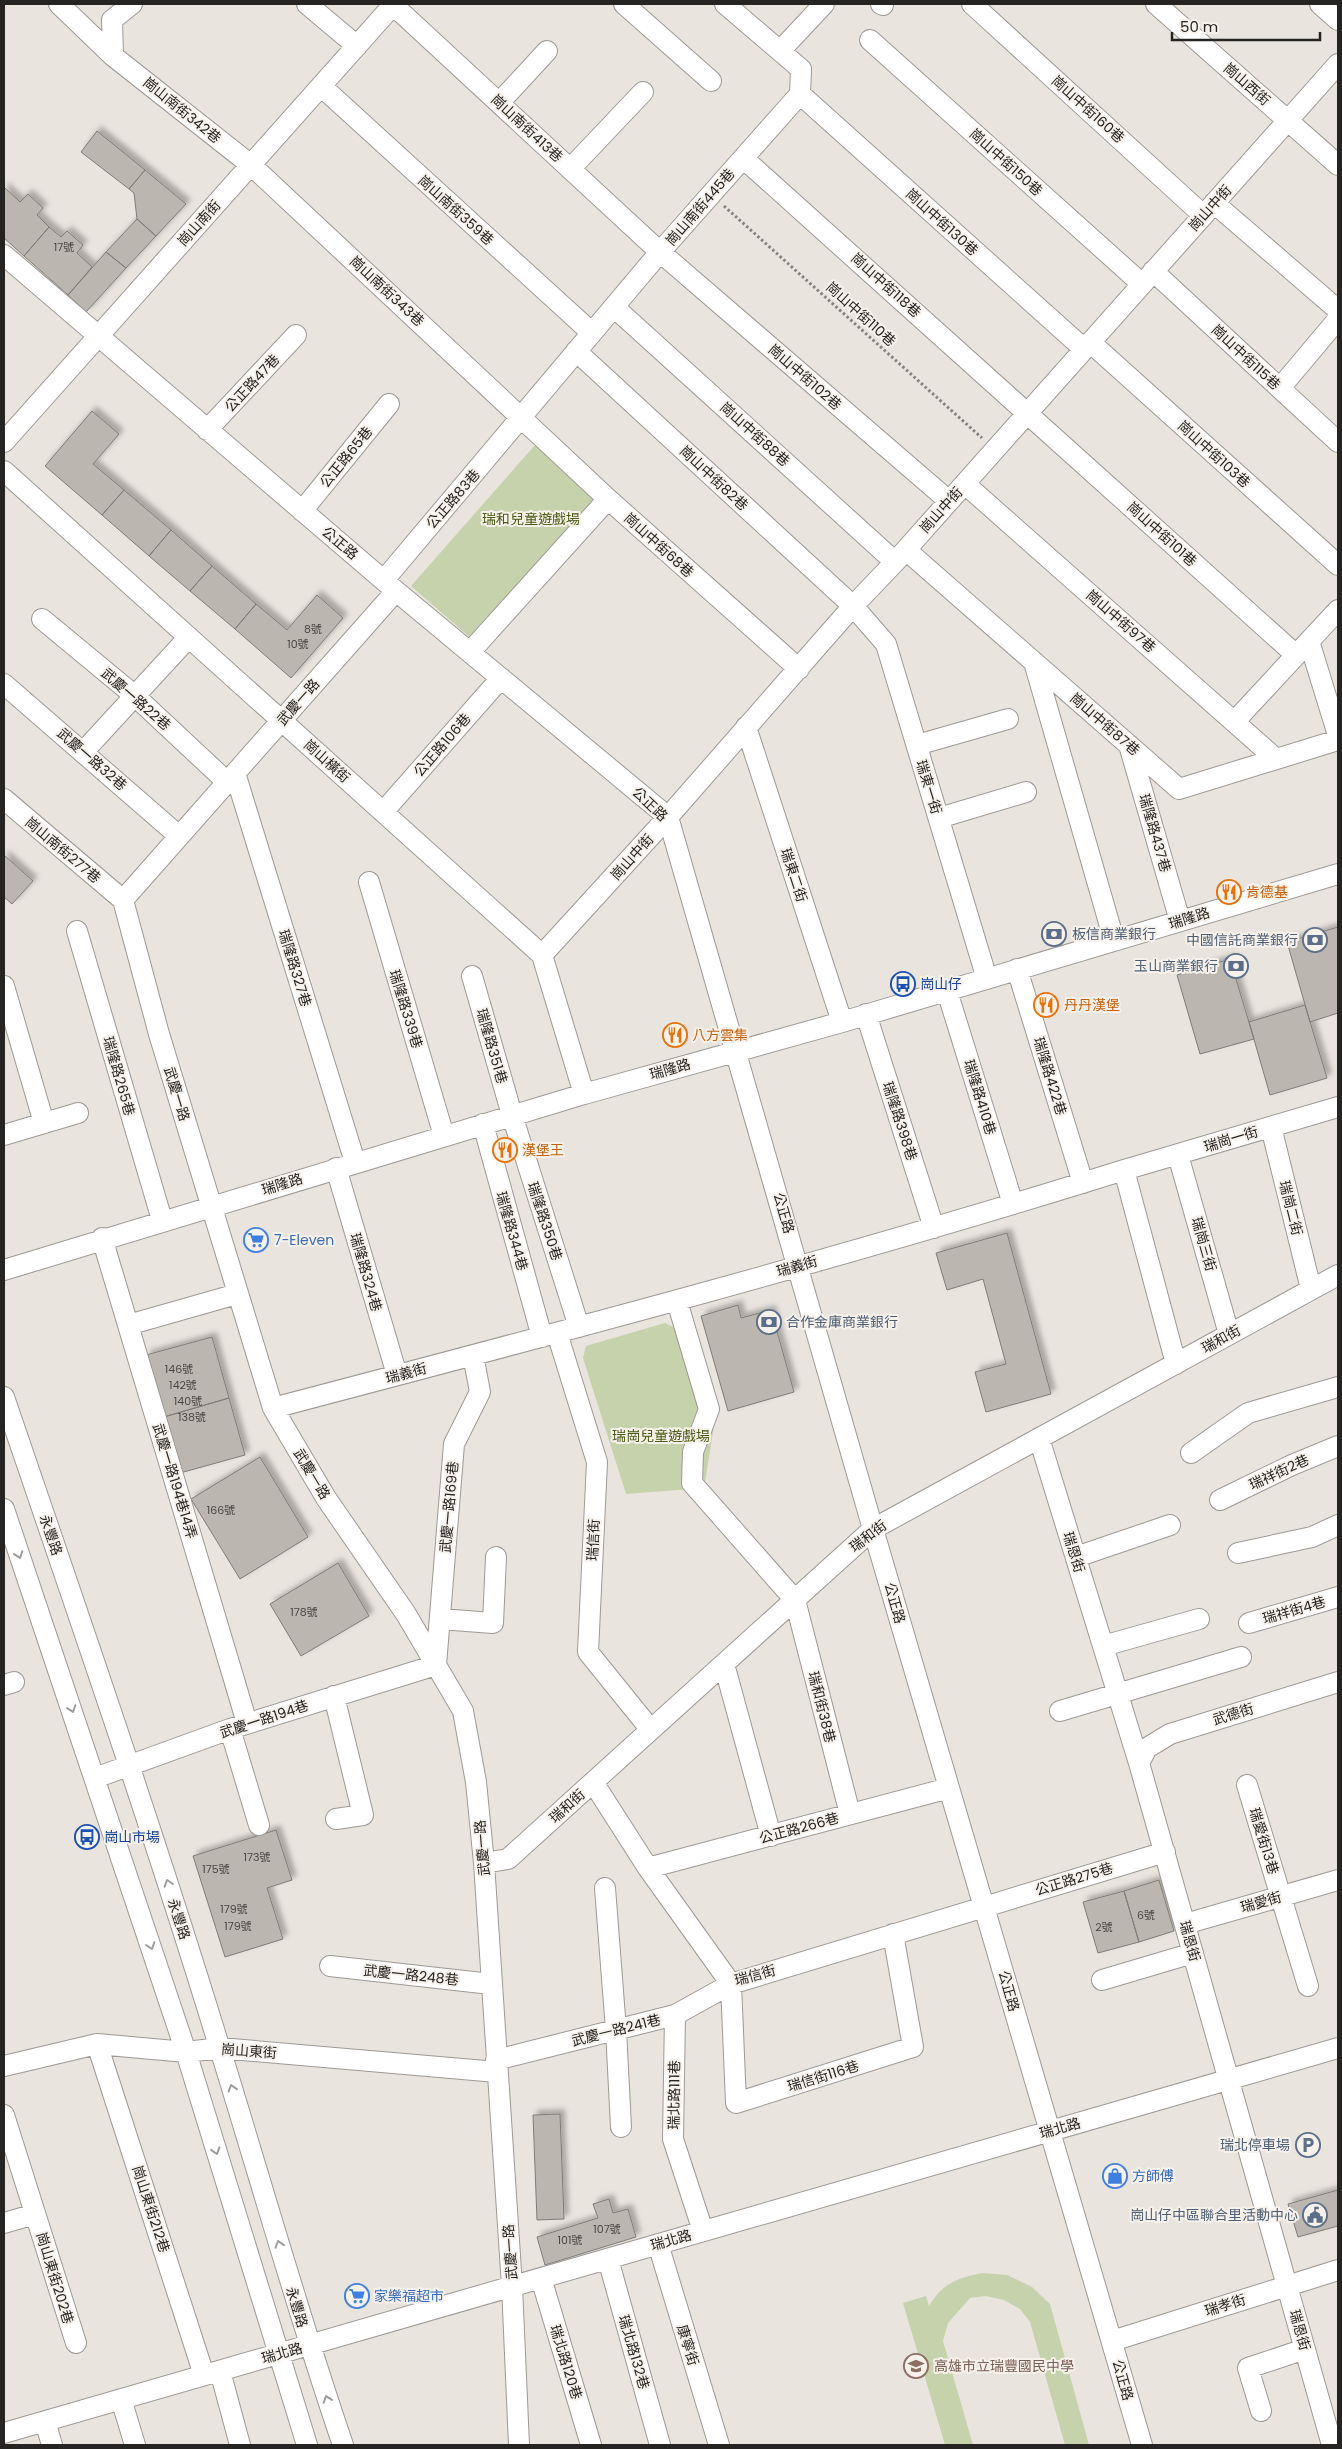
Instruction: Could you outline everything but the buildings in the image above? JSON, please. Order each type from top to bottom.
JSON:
[{"type":"street","name":"崗山南街342巷","points":[[59,4],[113,56],[251,165]]},
{"type":"street","points":[[113,56],[112,20],[132,4]]},
{"type":"street","points":[[307,4],[357,46]]},
{"type":"street","name":"崗山南街","points":[[4,442],[394,4]]},
{"type":"street","name":"崗山南街413巷","points":[[394,4],[660,252]]},
{"type":"street","points":[[624,4],[711,81]]},
{"type":"street","points":[[725,4],[801,69],[800,94]]},
{"type":"street","points":[[780,51],[824,4]]},
{"type":"street","name":"崗山中街160巷","points":[[972,4],[1208,209],[1338,310]]},
{"type":"street","name":"崗山西街","points":[[1156,4],[1338,165]]},
{"type":"street","points":[[1320,4],[1338,20]]},
{"type":"street","name":"崗山中街150巷","points":[[870,40],[1148,278]]},
{"type":"street","points":[[499,103],[547,52]]},
{"type":"street","name":"崗山中街","points":[[542,955],[668,817],[853,606],[901,556],[1338,64]]},
{"type":"street","name":"崗山南街359巷","points":[[321,86],[592,333]]},
{"type":"street","points":[[570,169],[643,92]]},
{"type":"street","name":"崗山南街445巷","points":[[523,417],[576,350],[660,252],[800,94]]},
{"type":"street","name":"崗山中街130巷","points":[[800,94],[1087,345]]},
{"type":"street","name":"崗山中街118巷","points":[[743,158],[1028,412]]},
{"type":"street","name":"崗山南街343巷","points":[[251,165],[523,417]]},
{"type":"street","name":"崗山中街102巷","points":[[660,252],[949,501]]},
{"type":"street","name":"公正路","points":[[4,255],[390,586],[668,817],[737,1050],[949,1788],[1142,2445]]},
{"type":"street","name":"崗山中街115巷","points":[[1148,278],[1280,388],[1338,442]]},
{"type":"street","name":"崗山中街88巷","points":[[614,307],[901,556]]},
{"type":"street","points":[[1280,388],[1338,319]]},
{"type":"street","name":"公正路47巷","points":[[207,430],[296,335]]},
{"type":"street","name":"崗山中街103巷","points":[[1087,345],[1338,565]]},
{"type":"street","name":"崗山中街82巷","points":[[576,350],[853,606]]},
{"type":"street","name":"公正路65巷","points":[[302,511],[389,404]]},
{"type":"street","name":"崗山中街101巷","points":[[1028,412],[1302,648]]},
{"type":"street","name":"崗山中街68巷","points":[[523,417],[608,499],[799,669]]},
{"type":"street","name":"公正路83巷","points":[[390,586],[523,417]]},
{"type":"street","name":"崗山橫街","points":[[4,471],[542,955]]},
{"type":"street","name":"崗山中街97巷","points":[[964,484],[1276,759]]},
{"type":"street","points":[[470,652],[608,499]]},
{"type":"street","name":"崗山中街87巷","points":[[901,556],[1034,662],[1179,789],[1338,740]]},
{"type":"street","name":"武慶一路","points":[[390,586],[282,720],[123,900],[159,1034],[273,1408],[326,1498],[406,1614],[463,1711],[476,1782],[484,1863],[512,2286],[519,2445]]},
{"type":"street","name":"瑞東一街","points":[[853,606],[886,644],[987,979]]},
{"type":"street","points":[[1234,720],[1338,610]]},
{"type":"street","name":"武慶一路22巷","points":[[42,619],[231,778]]},
{"type":"street","points":[[84,751],[189,637]]},
{"type":"street","points":[[1302,648],[1338,735]]},
{"type":"street","points":[[1034,662],[1114,940]]},
{"type":"street","name":"公正路106巷","points":[[383,812],[501,678]]},
{"type":"street","name":"武慶一路32巷","points":[[4,684],[84,751],[179,836]]},
{"type":"street","points":[[917,745],[1008,719]]},
{"type":"street","name":"瑞東二街","points":[[746,727],[842,1022]]},
{"type":"street","name":"瑞隆路437巷","points":[[1129,745],[1180,921]]},
{"type":"street","name":"瑞隆路327巷","points":[[231,778],[355,1162]]},
{"type":"street","points":[[938,818],[1026,792]]},
{"type":"street","name":"崗山南街277巷","points":[[4,799],[123,900]]},
{"type":"street","name":"瑞隆路","points":[[4,1270],[102,1238],[512,1115],[737,1050],[842,1022],[1338,874]]},
{"type":"street","name":"瑞隆路339巷","points":[[369,882],[444,1136]]},
{"type":"street","name":"瑞隆路265巷","points":[[77,931],[162,1220]]},
{"type":"street","points":[[542,955],[584,1094]]},
{"type":"street","name":"瑞隆路422巷","points":[[1017,969],[1083,1183]]},
{"type":"street","name":"瑞隆路351巷","points":[[472,976],[512,1115]]},
{"type":"street","points":[[4,986],[44,1123]]},
{"type":"street","name":"瑞隆路410巷","points":[[947,991],[1013,1204]]},
{"type":"street","name":"瑞隆路398巷","points":[[866,1014],[934,1228]]},
{"type":"street","name":"瑞崗一街","points":[[1124,1170],[1338,1107]]},
{"type":"street","points":[[4,1135],[78,1113]]},
{"type":"street","name":"瑞隆路350巷","points":[[512,1115],[579,1327]]},
{"type":"street","name":"瑞隆路344巷","points":[[482,1124],[549,1335]]},
{"type":"street","name":"瑞崗二街","points":[[1271,1127],[1311,1289]]},
{"type":"street","name":"瑞崗三街","points":[[1178,1155],[1229,1334]]},
{"type":"street","name":"瑞隆路324巷","points":[[336,1168],[397,1375]]},
{"type":"street","points":[[1124,1170],[1176,1364]]},
{"type":"street","name":"瑞義街","points":[[273,1408],[677,1301],[934,1228],[1124,1170]]},
{"type":"street","name":"武慶一路194巷14弄","points":[[102,1238],[128,1325],[238,1726],[259,1826]]},
{"type":"street","name":"瑞和街","points":[[484,1863],[508,1859],[874,1529],[1338,1274]]},
{"type":"street","points":[[128,1325],[237,1294]]},
{"type":"street","points":[[677,1301],[709,1410],[693,1452],[692,1483],[795,1600]]},
{"type":"street","name":"瑞信街","points":[[549,1335],[597,1462],[588,1652],[651,1730]]},
{"type":"street","name":"武慶一路169巷","points":[[436,1665],[454,1444],[480,1392],[473,1355]]},
{"type":"street","points":[[1190,1452],[1248,1413],[1338,1387]]},
{"type":"street","name":"永豐路","points":[[4,1397],[130,1766],[220,2048],[309,2345],[343,2445]]},
{"type":"street","name":"瑞恩街","points":[[1039,1438],[1139,1763],[1332,2445]]},
{"type":"street","name":"瑞祥街2巷","points":[[1220,1500],[1292,1464],[1338,1446]]},
{"type":"street","points":[[4,1509],[186,2052],[307,2445]]},
{"type":"street","points":[[1076,1557],[1170,1525]]},
{"type":"street","points":[[1238,1553],[1312,1537],[1338,1525]]},
{"type":"street","points":[[440,1619],[493,1624],[496,1557]]},
{"type":"street","name":"瑞祥街4巷","points":[[1249,1623],[1338,1597]]},
{"type":"street","name":"瑞和街38巷","points":[[795,1600],[850,1814]]},
{"type":"street","points":[[1103,1646],[1199,1619]]},
{"type":"street","points":[[1060,1711],[1241,1658]]},
{"type":"street","points":[[724,1664],[771,1836]]},
{"type":"street","name":"武慶一路194巷","points":[[95,1778],[238,1726],[436,1665]]},
{"type":"street","name":"武德街","points":[[1139,1763],[1147,1748],[1170,1734],[1338,1682]]},
{"type":"street","points":[[334,1696],[363,1815],[336,1819]]},
{"type":"street","name":"瑞信街","points":[[593,1782],[648,1868],[731,1984],[984,1906]]},
{"type":"street","name":"瑞愛街13巷","points":[[1247,1785],[1308,1986]]},
{"type":"street","name":"公正路266巷","points":[[648,1868],[949,1788]]},
{"type":"street","name":"公正路275巷","points":[[984,1906],[1164,1852]]},
{"type":"street","name":"瑞愛街","points":[[1185,1924],[1338,1880]]},
{"type":"street","points":[[605,1888],[616,2030],[620,2127]]},
{"type":"street","name":"瑞信街116巷","points":[[731,1984],[736,2103],[913,2047],[893,1934]]},
{"type":"street","points":[[1102,1980],[1193,1953]]},
{"type":"street","name":"武慶一路248巷","points":[[330,1966],[491,1984]]},
{"type":"street","name":"武慶一路241巷","points":[[496,2066],[616,2030],[675,2015],[731,1984]]},
{"type":"street","name":"瑞北路111巷","points":[[675,2015],[673,2139],[703,2231]]},
{"type":"street","name":"崗山東街","points":[[4,2066],[97,2044],[186,2052],[220,2048],[496,2066]]},
{"type":"street","name":"崗山東街212巷","points":[[97,2044],[212,2373],[240,2445]]},
{"type":"street","name":"瑞北路","points":[[4,2433],[1338,2048]]},
{"type":"street","name":"崗山東街202巷","points":[[4,2114],[76,2343]]},
{"type":"street","name":"崗山東街202巷","points":[[4,2223],[36,2214]]},
{"type":"street","name":"康寧街","points":[[658,2244],[719,2445]]},
{"type":"street","name":"瑞北路132巷","points":[[608,2259],[660,2445]]},
{"type":"street","name":"瑞孝街","points":[[1112,2341],[1338,2270]]},
{"type":"street","name":"瑞北路120巷","points":[[541,2278],[591,2445]]},
{"type":"street","points":[[1261,2411],[1248,2368],[1305,2349]]},
{"type":"street","points":[[121,2399],[135,2445]]},
{"type":"street","points":[[45,2421],[52,2445]]},
{"type":"path","name":"崗山中街110巷","points":[[711,195],[995,450]]},
{"type":"green space","name":"瑞和兒童遊戲場","points":[[535,445],[604,504],[480,646],[411,586]]},
{"type":"green space","name":"瑞崗兒童遊戲場","points":[[665,1323],[677,1329],[713,1432],[704,1488],[626,1494],[583,1358],[586,1346]]},
{"type":"green space","points":[[982,2273],[1007,2275],[1032,2287],[1050,2304],[1089,2445],[1065,2445],[1030,2322],[1020,2309],[1004,2300],[986,2296],[970,2298],[948,2323],[943,2341],[973,2445],[945,2445],[903,2303],[926,2296],[929,2306],[940,2292],[951,2283]]},
{"type":"place","name":"肯德基","points":[[1229,892]]},
{"type":"place","name":"板信商業銀行","points":[[1054,934]]},
{"type":"place","name":"中國信託商業銀行","points":[[1315,940]]},
{"type":"place","name":"玉山商業銀行","points":[[1236,966]]},
{"type":"place","name":"崗山仔","points":[[903,984]]},
{"type":"place","name":"丹丹漢堡","points":[[1046,1005]]},
{"type":"place","name":"八方雲集","points":[[675,1035]]},
{"type":"place","name":"漢堡王","points":[[505,1150]]},
{"type":"place","name":"7-Eleven","points":[[256,1240]]},
{"type":"place","name":"合作金庫商業銀行","points":[[769,1322]]},
{"type":"place","name":"崗山市場","points":[[87,1837]]},
{"type":"place","name":"瑞北停車場","points":[[1308,2145]]},
{"type":"place","name":"方師傅","points":[[1115,2176]]},
{"type":"place","name":"崗山仔中區聯合里活動中心","points":[[1315,2215]]},
{"type":"place","name":"家樂福超市","points":[[357,2296]]},
{"type":"place","name":"高雄市立瑞豐國民中學","points":[[916,2366]]}]
